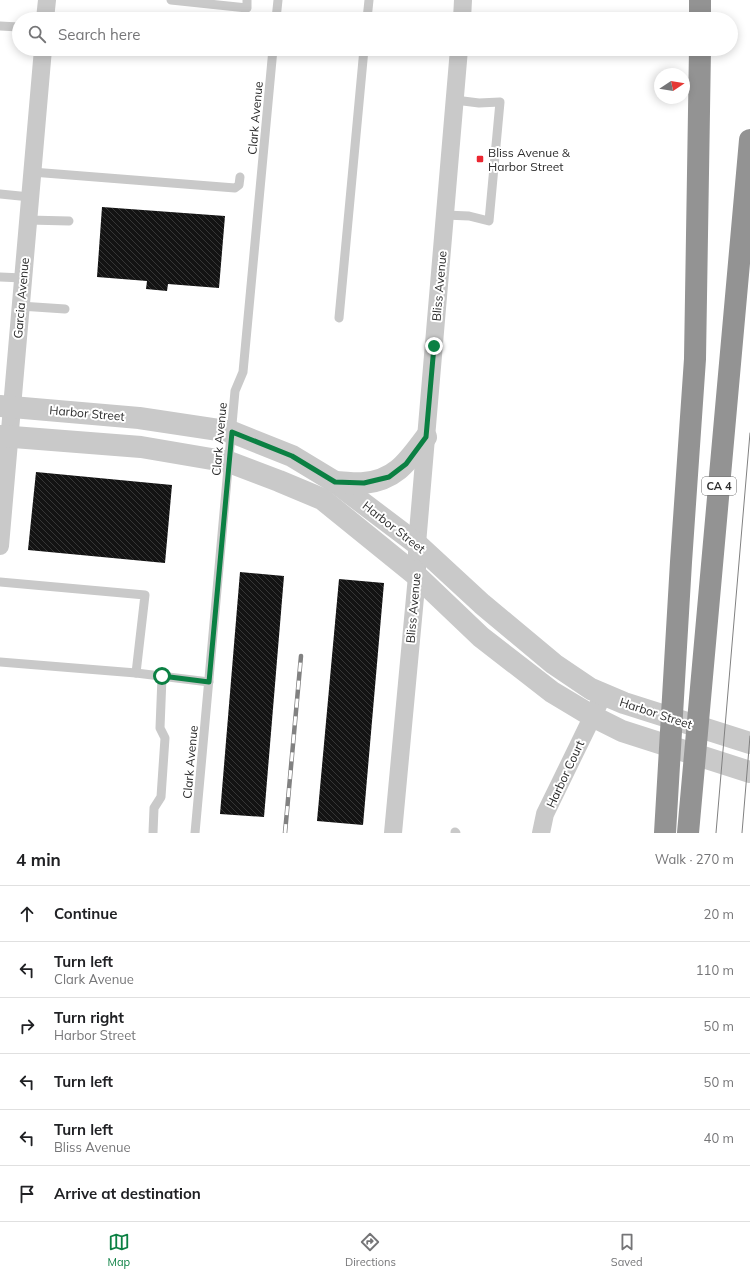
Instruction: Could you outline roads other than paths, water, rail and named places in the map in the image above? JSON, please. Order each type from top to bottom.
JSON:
[{"type":"highway","points":[[700,0],[700,12]]},
{"type":"highway","points":[[665,833],[695,359],[700,56]]},
{"type":"highway","name":"CA 4","points":[[688,833],[750,140]]},
{"type":"street","points":[[46,12],[47,0]]},
{"type":"street","points":[[462,12],[463,0]]},
{"type":"street","name":"Garcia Avenue","points":[[0,546],[6,406],[23,278],[42,56]]},
{"type":"street","name":"Bliss Avenue","points":[[393,833],[417,576],[417,544],[458,56]]},
{"type":"street","name":"Harbor Street","points":[[6,406],[139,418],[232,432],[292,456],[335,482],[417,544],[482,604],[554,664],[591,689],[624,703],[750,743]]},
{"type":"street","name":"Harbor Street","points":[[5,436],[141,447],[229,462],[279,480],[322,499],[417,576],[481,637],[552,692],[592,716],[622,731],[750,772]]},
{"type":"street","points":[[335,482],[364,483],[389,477],[406,464],[426,437]]},
{"type":"street","name":"Harbor Court","points":[[541,833],[546,814],[603,695]]},
{"type":"lane","points":[[171,0],[247,8],[247,0]]},
{"type":"lane","points":[[277,12],[278,0]]},
{"type":"lane","points":[[367,12],[368,0]]},
{"type":"lane","points":[[0,26],[12,27]]},
{"type":"lane","name":"Clark Avenue","points":[[195,833],[235,391],[243,372],[272,56]]},
{"type":"lane","points":[[340,318],[363,56]]},
{"type":"lane","points":[[445,215],[469,216],[489,221],[500,102],[479,103],[455,100]]},
{"type":"lane","points":[[32,172],[235,188],[239,185],[240,177]]},
{"type":"lane","points":[[0,194],[30,197]]},
{"type":"lane","points":[[28,220],[69,221]]},
{"type":"lane","points":[[0,277],[23,278]]},
{"type":"lane","points":[[20,306],[65,309]]},
{"type":"lane","points":[[0,582],[145,595],[136,673]]},
{"type":"lane","points":[[0,662],[136,673],[209,682]]},
{"type":"lane","points":[[153,833],[154,808],[161,797],[165,738],[160,728],[162,676]]},
{"type":"tram line","points":[[716,833],[750,433]]},
{"type":"tram line","points":[[742,833],[750,736]]},
{"type":"railway","points":[[285,833],[301,656]]},
{"type":"place","name":"Bliss Avenue & Harbor Street","points":[[480,159]]}]
